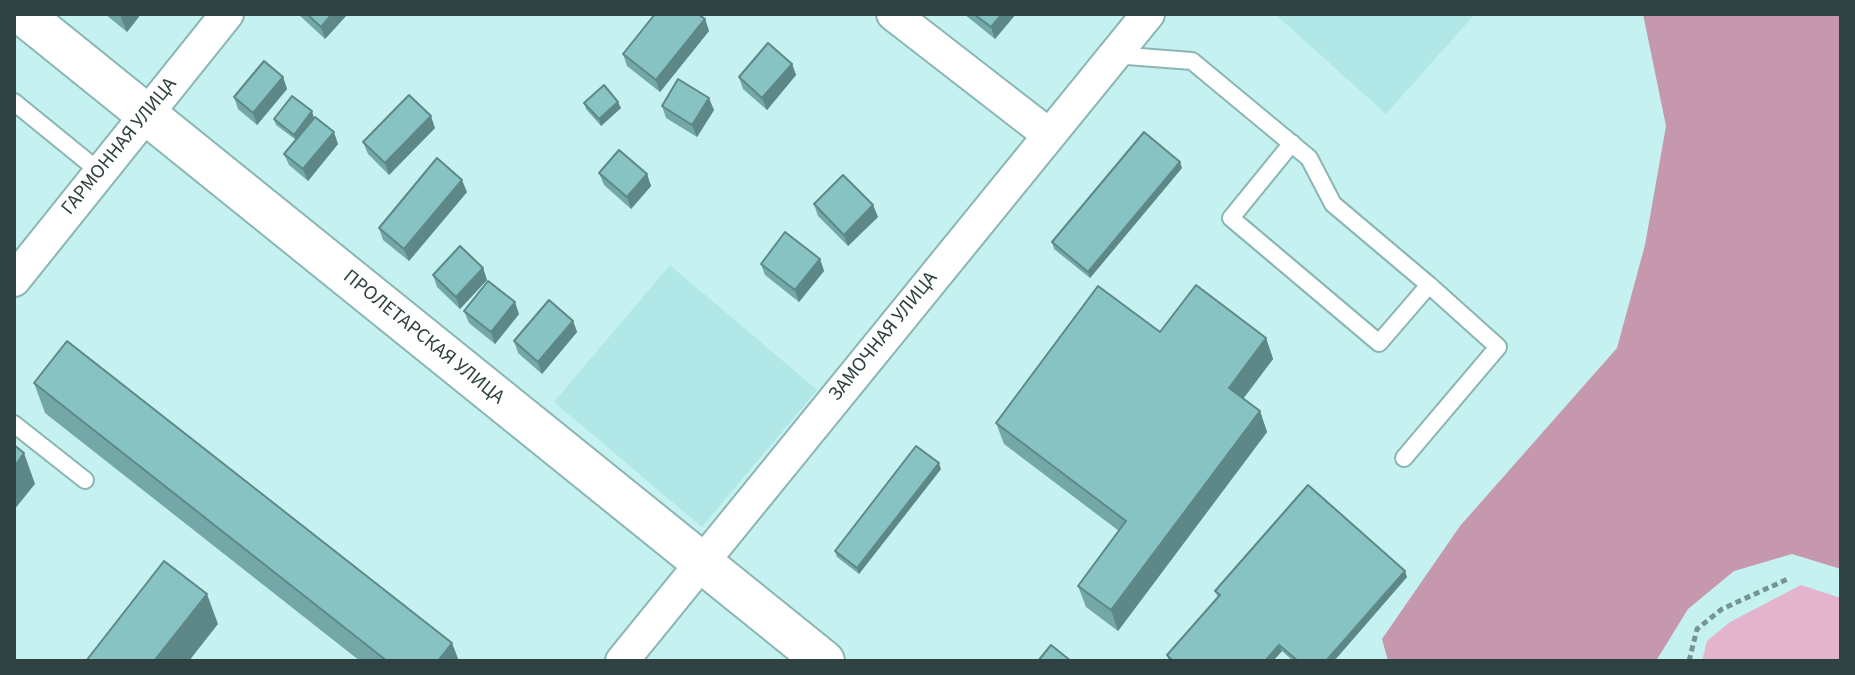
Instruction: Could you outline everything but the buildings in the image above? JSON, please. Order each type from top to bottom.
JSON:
[{"type":"street","name":"ПРОЛЕТАРСКАЯ УЛИЦА","points":[[22,14],[824,661]]},
{"type":"street","name":"ГАРМОННАЯ УЛИЦА","points":[[14,280],[227,14]]},
{"type":"street","points":[[893,14],[1049,135]]},
{"type":"street","name":"ЗАМОЧНАЯ УЛИЦА","points":[[622,661],[1148,14]]},
{"type":"lane","points":[[1114,55],[1192,61],[1309,158],[1333,204],[1498,347],[1404,458]]},
{"type":"lane","points":[[14,102],[100,172]]},
{"type":"lane","points":[[1292,143],[1231,218],[1379,343],[1429,285]]},
{"type":"lane","points":[[14,424],[85,480]]},
{"type":"path","points":[[1689,661],[1697,629],[1722,609],[1790,578]]},
{"type":"shaded area","points":[[1275,14],[1475,14],[1386,114]]},
{"type":"shaded area","points":[[1643,14],[1841,14],[1841,569],[1792,554],[1734,571],[1688,609],[1656,661],[1388,661],[1382,639],[1460,526],[1617,348],[1645,245],[1666,126]]},
{"type":"shaded area","points":[[670,265],[817,390],[702,527],[554,402]]},
{"type":"shaded area","points":[[1801,585],[1841,598],[1841,661],[1702,661],[1707,641],[1730,622]]}]
